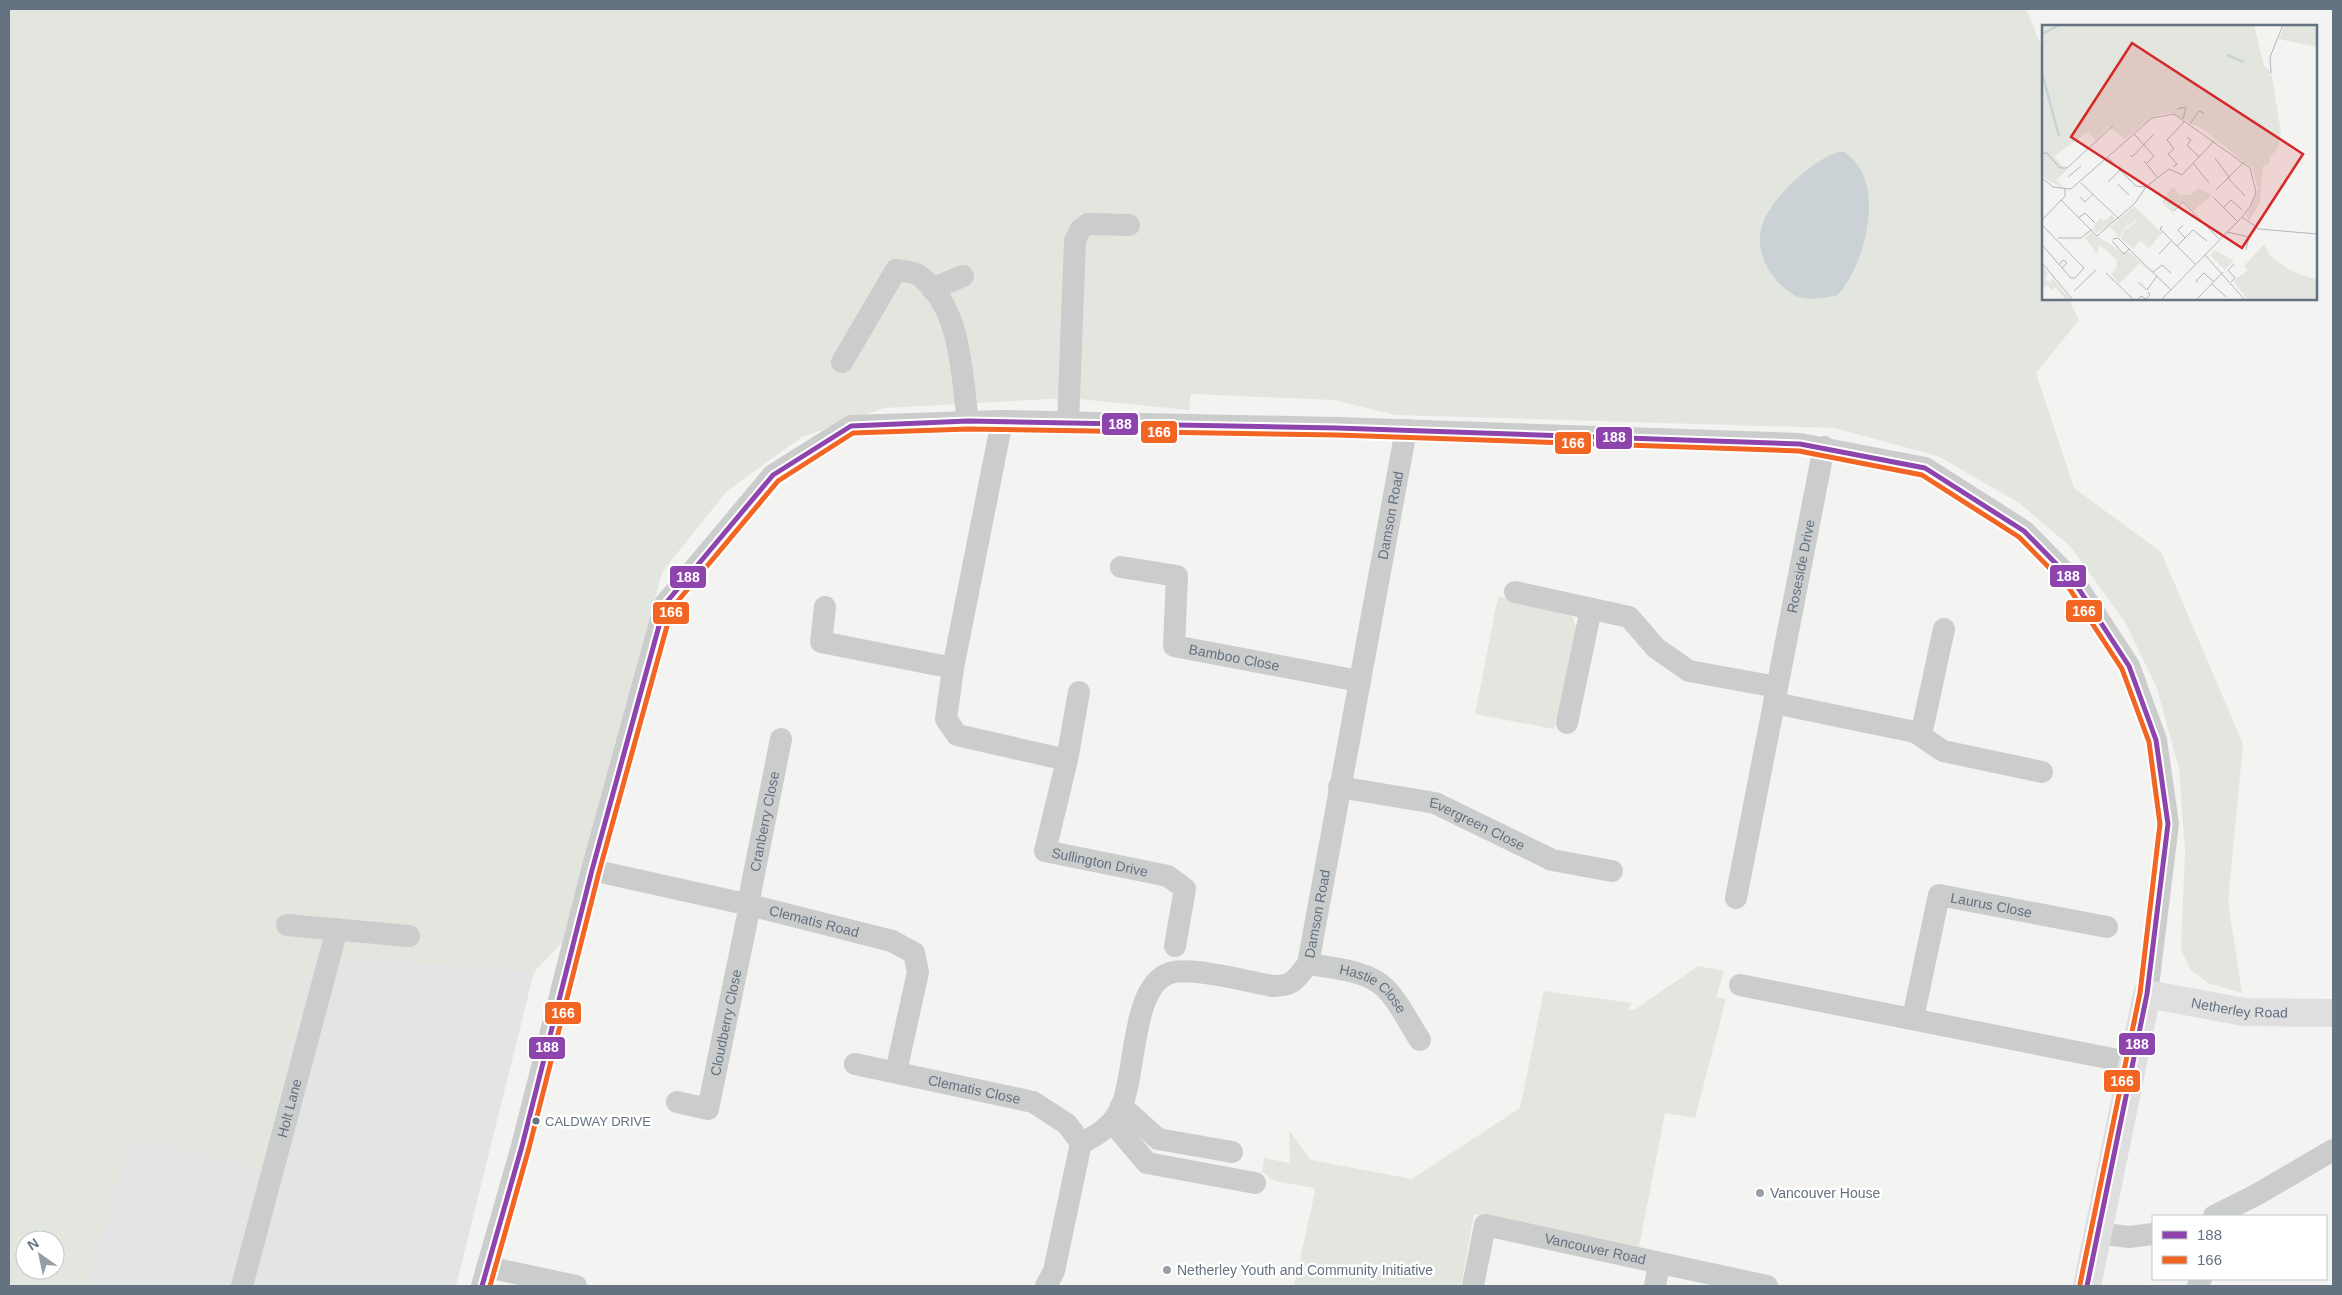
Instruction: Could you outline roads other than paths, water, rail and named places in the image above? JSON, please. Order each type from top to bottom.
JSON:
[{"type":"main road","name":"Netherley Road","points":[[2148,994],[2244,1012],[2333,1013]]},
{"type":"main road","points":[[2087,1286],[2148,994]]},
{"type":"street","points":[[1068,423],[1075,241],[1080,230],[1088,224],[1129,225]]},
{"type":"street","points":[[842,362],[896,270],[920,276],[944,302],[955,337],[968,421]]},
{"type":"street","points":[[932,289],[963,276]]},
{"type":"street","points":[[1002,421],[953,668],[946,718],[957,735],[1067,760]]},
{"type":"street","points":[[576,1286],[484,1276],[525,1136],[592,870],[665,604],[773,475],[851,426],[1002,421],[1406,430],[1800,444],[1824,447],[1925,468],[2024,531],[2075,583],[2129,666],[2156,740],[2168,824],[2148,994]]},
{"type":"street","name":"Damson Road","points":[[1116,1114],[1138,1026],[1150,989],[1161,978],[1171,972],[1206,973],[1272,986],[1284,986],[1292,984],[1308,964],[1339,786],[1406,430]]},
{"type":"street","name":"Roseside Drive","points":[[1736,898],[1824,447]]},
{"type":"street","name":"Bamboo Close","points":[[1121,567],[1177,576],[1174,646],[1359,681]]},
{"type":"street","points":[[1514,592],[1629,617],[1656,648],[1689,671],[1915,732],[1943,750],[2042,772]]},
{"type":"street","points":[[825,607],[821,642],[953,668]]},
{"type":"street","points":[[1567,723],[1590,609]]},
{"type":"street","points":[[1915,732],[1923,726],[1944,629]]},
{"type":"street","name":"Sullington Drive","points":[[1078,692],[1067,760],[1045,851],[1168,876],[1185,889],[1175,946]]},
{"type":"street","name":"Cranberry Close","points":[[750,905],[750,894],[781,739]]},
{"type":"street","name":"Evergreen Close","points":[[1339,786],[1434,803],[1552,860],[1612,871]]},
{"type":"street","name":"Clematis Road","points":[[592,870],[750,905],[892,941],[914,953],[918,972],[896,1072]]},
{"type":"street","name":"Laurus Close","points":[[1913,1018],[1939,895],[2107,927]]},
{"type":"street","name":"Cloudberry Close","points":[[677,1102],[708,1109],[750,905]]},
{"type":"street","points":[[287,925],[409,936]]},
{"type":"street","name":"Holt Lane","points":[[242,1286],[337,929]]},
{"type":"street","name":"Hastie Close","points":[[1308,964],[1339,969],[1373,979],[1386,988],[1420,1040]]},
{"type":"street","points":[[1740,985],[2133,1063]]},
{"type":"street","name":"Clematis Close","points":[[855,1064],[1033,1102],[1066,1124],[1081,1143]]},
{"type":"street","points":[[1046,1286],[1054,1271],[1081,1143],[1095,1136],[1116,1114]]},
{"type":"street","points":[[1116,1114],[1158,1139],[1232,1152]]},
{"type":"street","points":[[1116,1114],[1147,1163],[1255,1182]]},
{"type":"street","points":[[2216,1215],[2256,1195],[2333,1150]]},
{"type":"street","name":"Vancouver Road","points":[[1472,1286],[1485,1225],[1767,1286]]},
{"type":"street","points":[[2098,1233],[2129,1237],[2152,1234]]},
{"type":"street","points":[[1655,1286],[1659,1263]]},
{"type":"place","name":"CALDWAY DRIVE","points":[[536,1121]]},
{"type":"place","name":"Vancouver House","points":[[1760,1193]]},
{"type":"place","name":"Netherley Youth and Community Initiative","points":[[1167,1270]]}]
